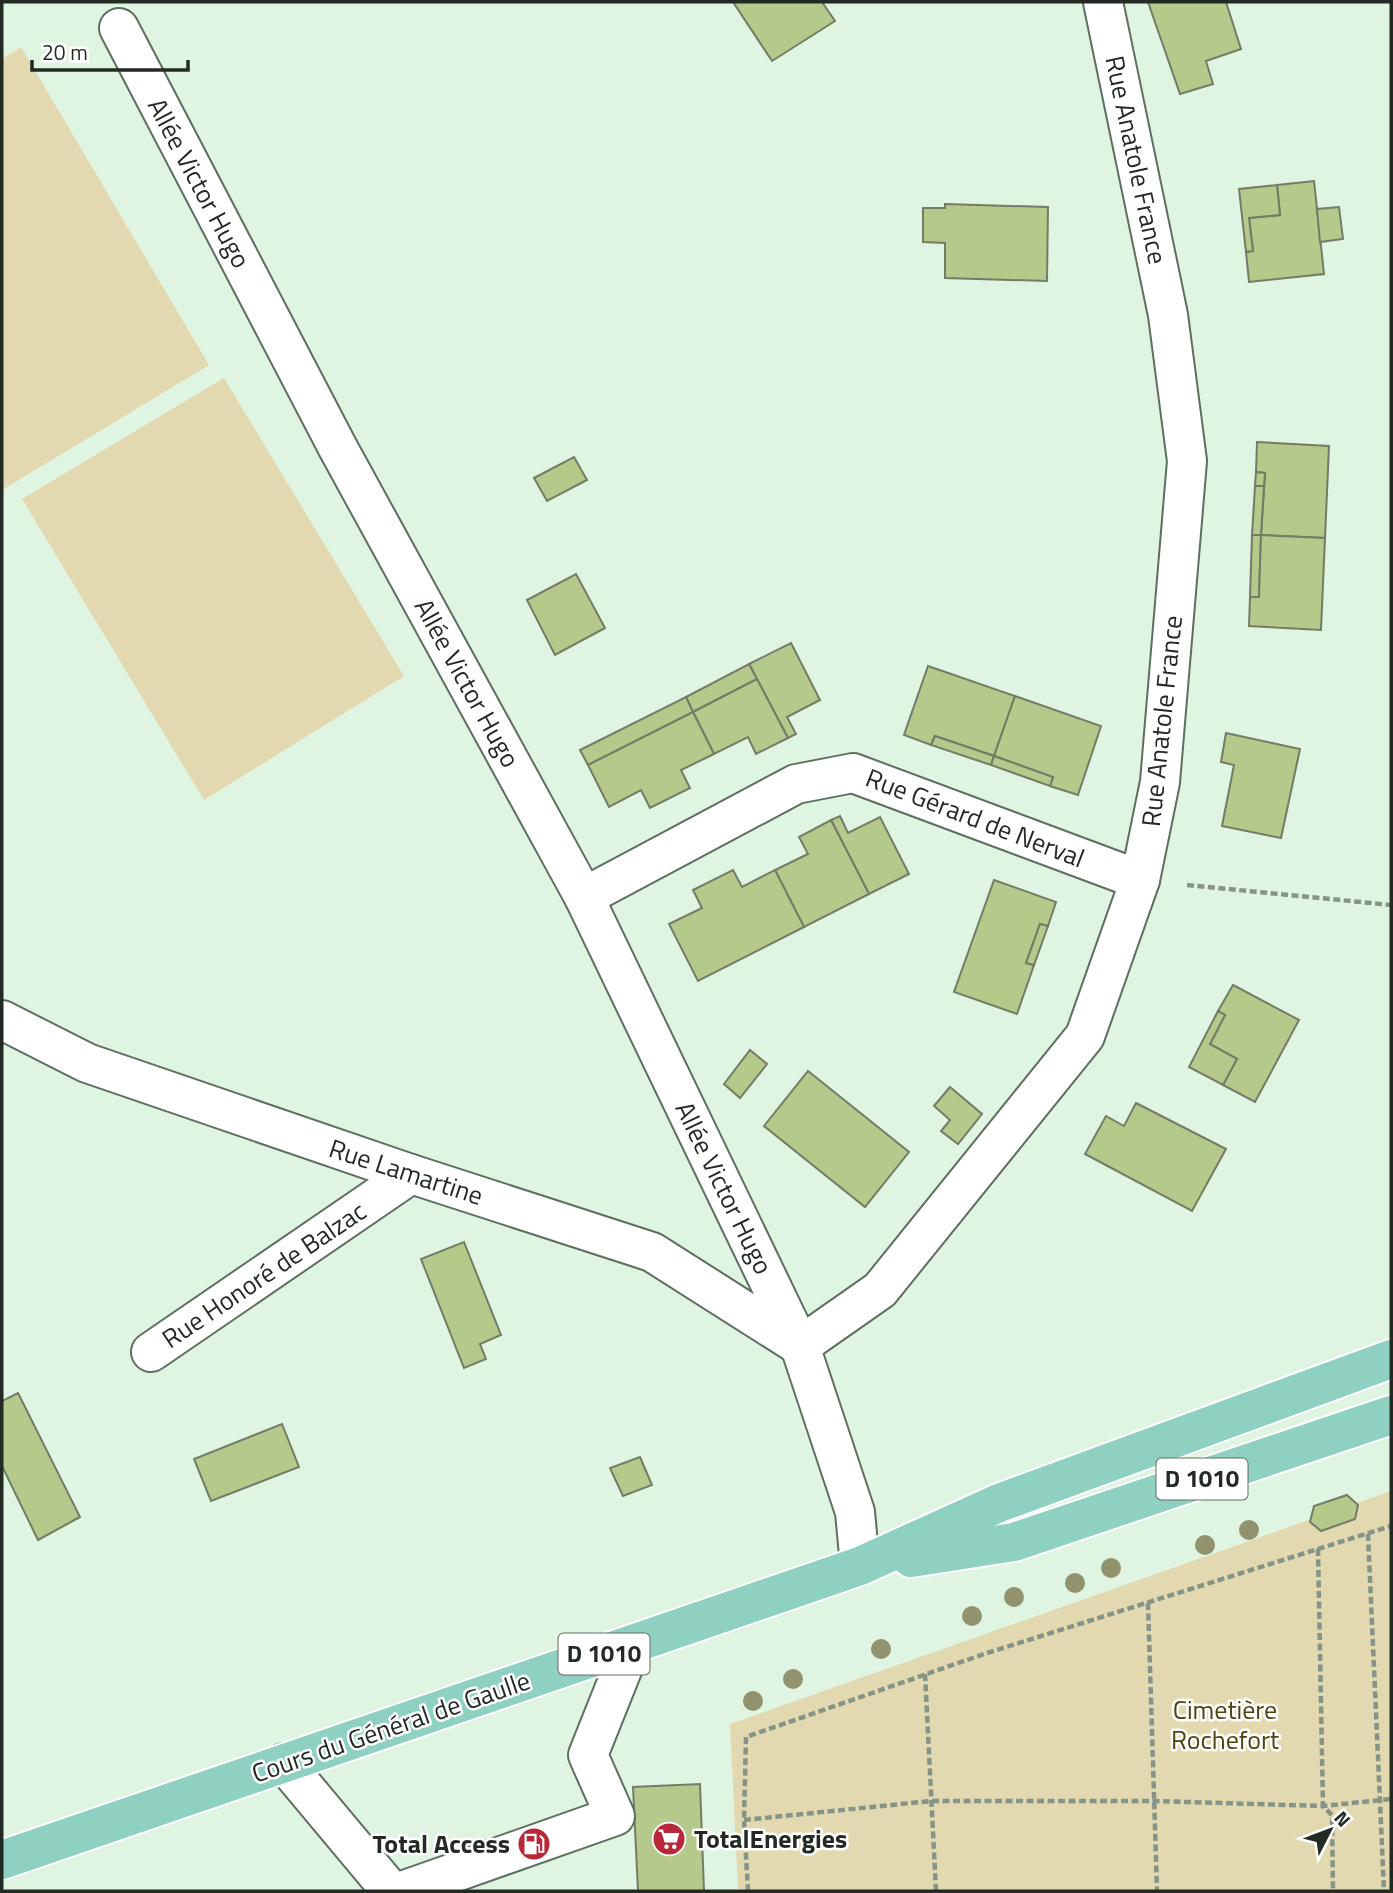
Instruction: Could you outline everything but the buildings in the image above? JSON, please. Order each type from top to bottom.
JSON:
[{"type":"main road","name":"Cours du Général de Gaulle","points":[[2,1860],[860,1566],[999,1503],[1391,1359]]},
{"type":"main road","name":"Cours du Général de Gaulle","points":[[860,1566],[1014,1542],[1391,1415]]},
{"type":"street","name":"Rue Anatole France","points":[[800,1346],[880,1290],[1085,1036],[1140,880],[1160,782],[1187,461],[1168,315],[1103,2]]},
{"type":"street","name":"Allée Victor Hugo","points":[[119,28],[338,448],[584,897],[800,1346]]},
{"type":"street","name":"Rue Gérard de Nerval","points":[[584,897],[796,784],[853,772],[1140,880]]},
{"type":"street","name":"Rue Lamartine","points":[[2,1020],[87,1063],[411,1174],[652,1252],[800,1346]]},
{"type":"street","name":"Rue Honoré de Balzac","points":[[151,1352],[411,1174]]},
{"type":"street","points":[[800,1346],[855,1512],[860,1566]]},
{"type":"street","points":[[402,1891],[615,1816],[587,1755],[632,1645]]},
{"type":"street","points":[[284,1763],[391,1891]]},
{"type":"path","points":[[1140,880],[1391,905]]},
{"type":"path","points":[[748,1891],[744,1820],[746,1737],[925,1674],[1391,1526]]},
{"type":"path","points":[[1368,1534],[1384,1891]]},
{"type":"path","points":[[1318,1549],[1323,1806],[1332,1815],[1333,1891]]},
{"type":"path","points":[[1148,1602],[1157,1891]]},
{"type":"path","points":[[925,1674],[936,1891]]},
{"type":"path","points":[[744,1820],[931,1801],[1154,1801],[1323,1806],[1391,1799]]},
{"type":"green space","points":[[21,47],[209,365],[2,490],[2,59]]},
{"type":"green space","points":[[224,378],[404,676],[204,800],[22,499]]},
{"type":"green space","name":"Cimetière Rochefort","points":[[1391,1491],[1391,1891],[738,1891],[730,1724]]},
{"type":"place","name":"TotalEnergies","points":[[669,1839]]},
{"type":"place","name":"Total Access","points":[[534,1844]]}]
